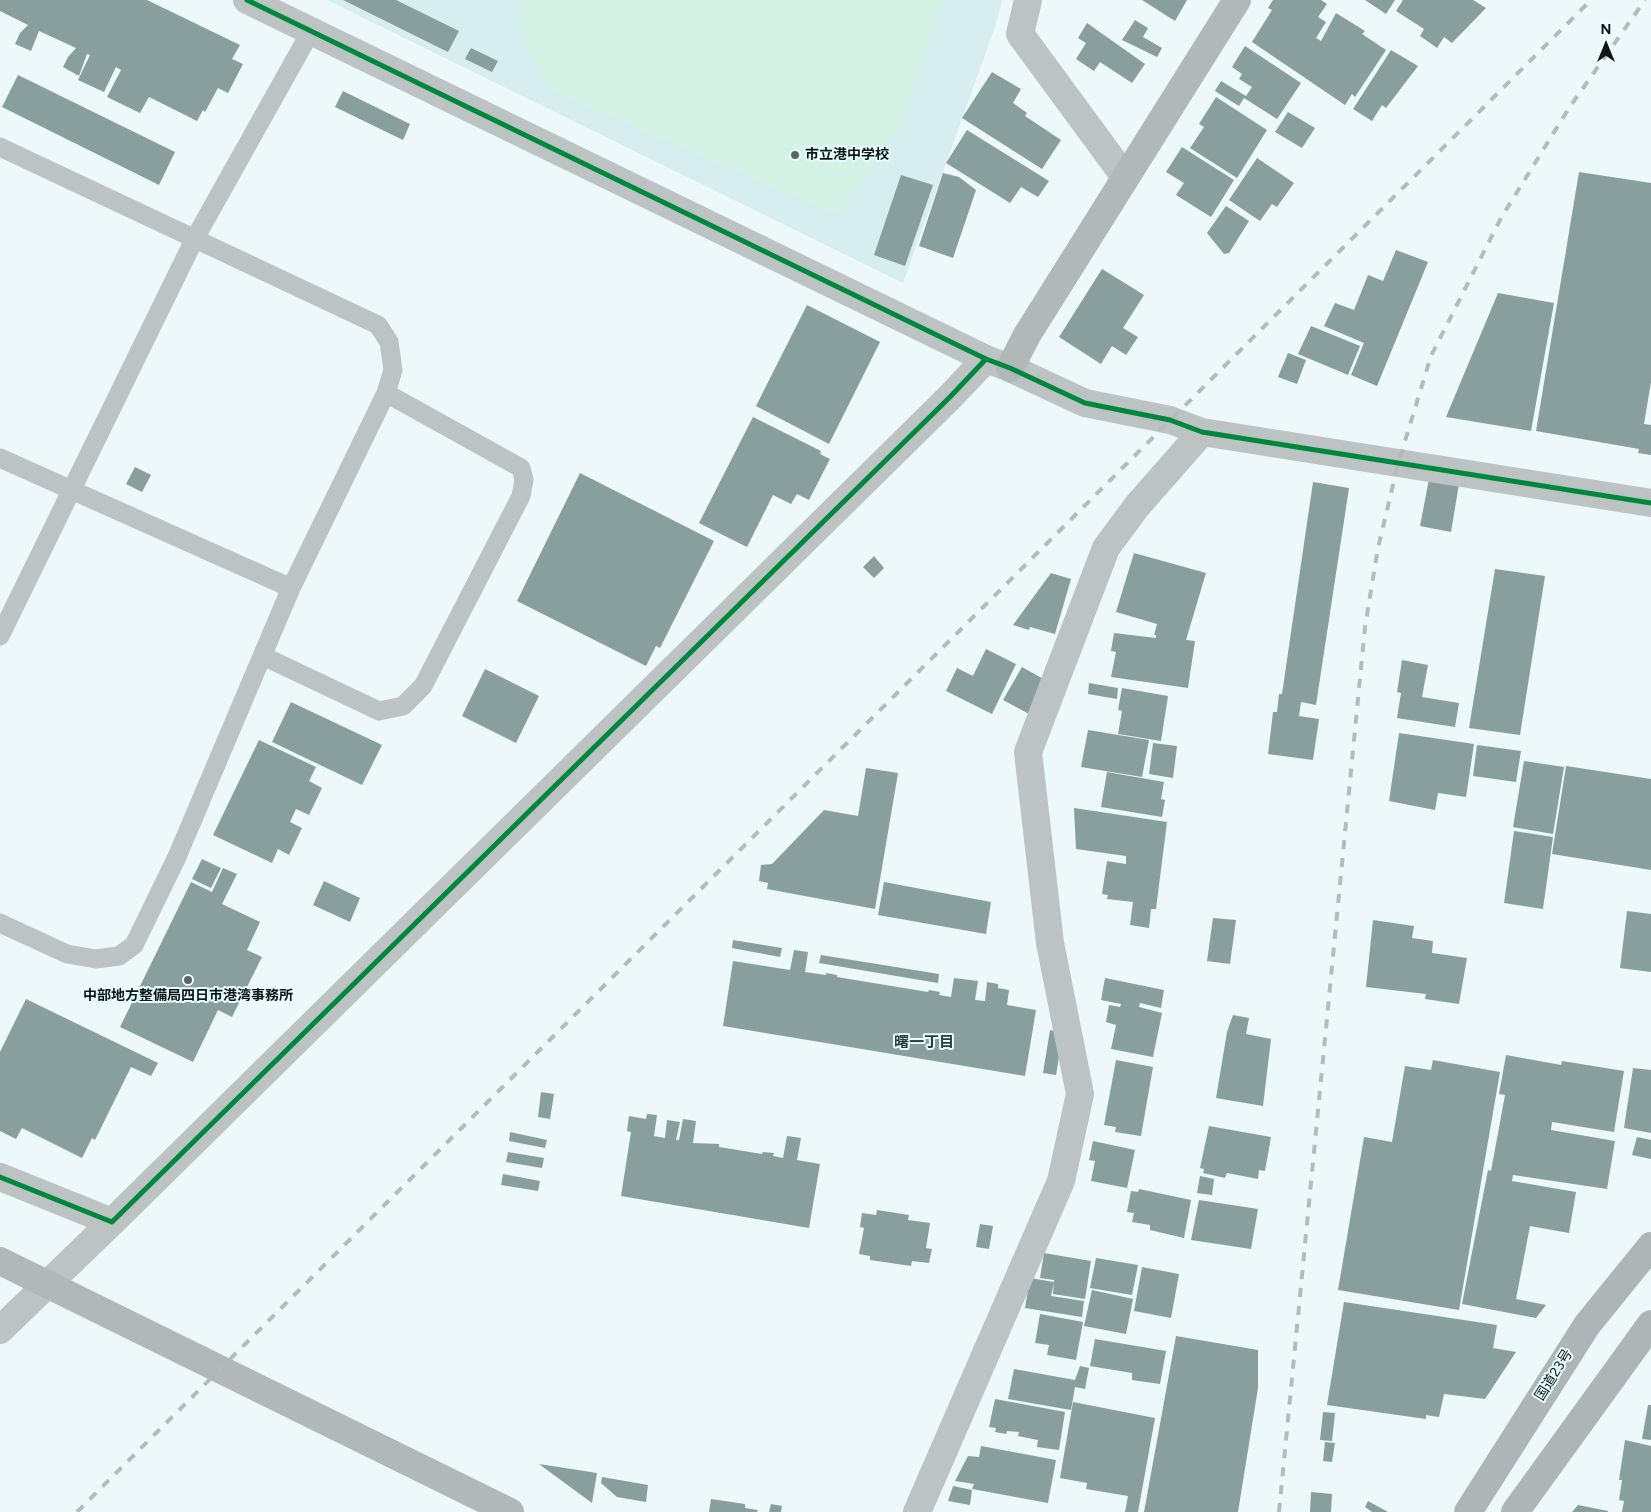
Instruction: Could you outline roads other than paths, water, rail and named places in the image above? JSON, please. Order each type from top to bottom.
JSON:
[{"type":"highway","name":"国道23号","points":[[1468,1512],[1587,1324],[1651,1246]]},
{"type":"highway","points":[[1516,1512],[1651,1324]]},
{"type":"street","points":[[247,0],[998,363],[1085,403],[1170,420],[1202,432],[1651,503]]},
{"type":"street","points":[[1028,0],[1020,34],[1125,177]]},
{"type":"street","points":[[0,1330],[950,397],[998,363],[1027,335],[1237,0]]},
{"type":"street","points":[[917,1512],[1061,1181],[1080,1094],[1050,944],[1028,752],[1106,548],[1137,506],[1202,432]]},
{"type":"street","points":[[0,1177],[112,1222]]},
{"type":"street","points":[[0,1261],[510,1512]]},
{"type":"lane","points":[[0,636],[194,240],[311,31]]},
{"type":"lane","points":[[0,147],[378,325],[389,342],[394,370],[386,393],[292,588],[176,859],[134,945],[119,956],[96,959],[67,954],[0,923]]},
{"type":"lane","points":[[263,656],[378,711],[402,706],[423,686],[521,496],[524,480],[521,468],[386,393]]},
{"type":"lane","points":[[0,458],[292,588]]},
{"type":"railway","points":[[77,1512],[1591,0]]},
{"type":"railway","points":[[1279,1512],[1365,627],[1378,548],[1398,464],[1431,356],[1501,218],[1569,108],[1645,0]]},
{"type":"place","name":"市立港中学校","points":[[795,155]]},
{"type":"place","name":"中部地方整備局四日市港湾事務所","points":[[188,980]]},
{"type":"district","name":"曙一丁目","points":[[924,1043]]}]
